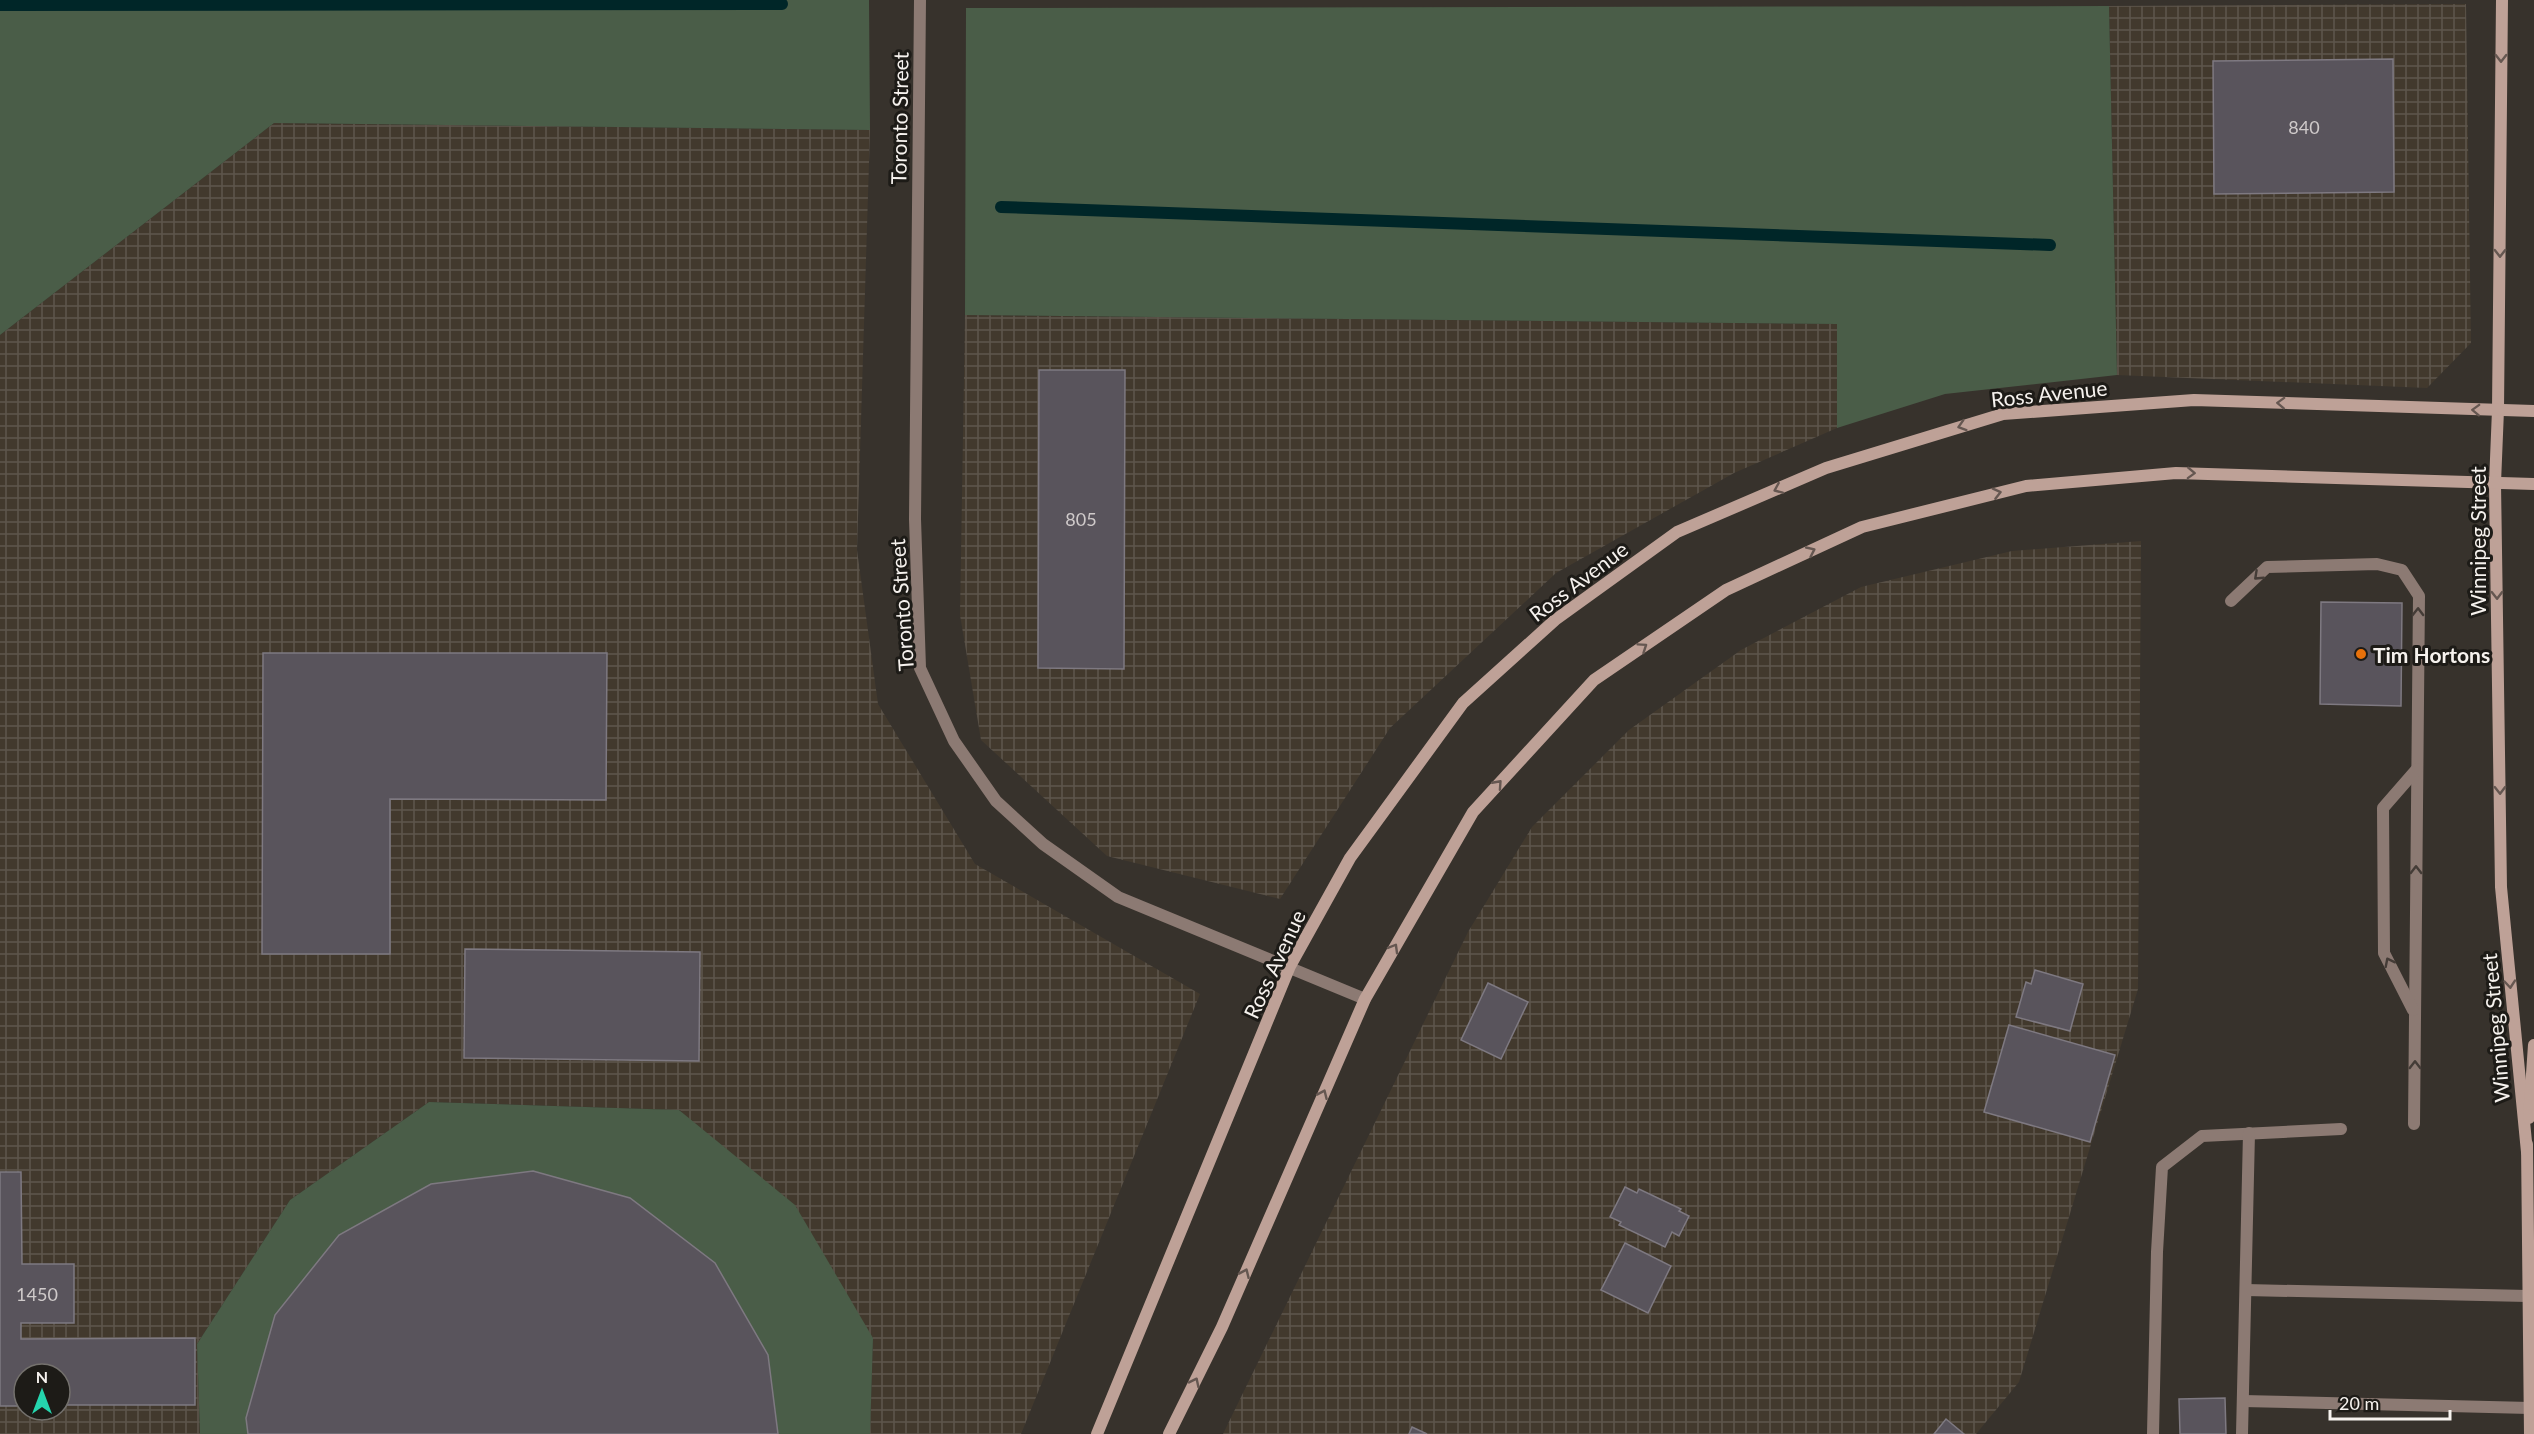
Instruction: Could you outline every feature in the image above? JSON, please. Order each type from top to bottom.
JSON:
[{"type":"main road","name":"Winnipeg Street","points":[[2502,0],[2498,410],[2495,483],[2501,887],[2527,1152]]},
{"type":"main road","name":"Ross Avenue","points":[[1097,1434],[1290,966],[1350,858],[1463,703],[1555,620],[1677,532],[1826,468],[2003,414],[2194,400],[2534,411]]},
{"type":"main road","points":[[1169,1434],[1222,1327],[1365,999],[1473,813],[1594,680],[1726,590],[1862,527],[2026,486],[2176,473],[2534,484]]},
{"type":"main road","name":"Winnipeg Street","points":[[2530,1434],[2527,1152],[2534,1045]]},
{"type":"street","name":"Toronto Street","points":[[920,0],[915,519],[921,669],[958,747],[996,801],[1043,844],[1118,897],[1290,966],[1365,999]]},
{"type":"street","points":[[2230,602],[2267,567],[2377,564],[2402,570],[2419,596],[2414,1124]]},
{"type":"street","points":[[2415,1014],[2384,952],[2383,808],[2417,769]]},
{"type":"street","points":[[2153,1434],[2162,1167],[2202,1136],[2341,1129]]},
{"type":"street","points":[[2242,1434],[2249,1133]]},
{"type":"street","points":[[2246,1290],[2528,1296]]},
{"type":"street","points":[[2243,1401],[2530,1408]]},
{"type":"shaded area","points":[[2466,4],[2471,343],[2427,388],[2117,375],[2109,6]]},
{"type":"shaded area","points":[[274,123],[870,130],[857,550],[878,704],[975,864],[1200,994],[1021,1434],[870,1434],[873,1338],[680,1110],[429,1102],[290,1200],[197,1344],[200,1434],[0,1434],[0,335]]},
{"type":"shaded area","points":[[965,315],[1838,324],[1837,428],[1734,473],[1556,573],[1390,728],[1280,899],[1107,856],[981,740],[960,615]]},
{"type":"shaded area","points":[[2141,541],[2138,989],[2019,1382],[1976,1434],[1223,1434],[1468,932],[1532,827],[1629,730],[1741,650],[1861,587],[2012,551]]},
{"type":"green space","points":[[0,0],[869,0],[870,130],[274,123],[0,335]]},
{"type":"green space","points":[[2109,6],[2117,375],[1945,394],[1837,428],[1837,324],[965,315],[966,8]]},
{"type":"green space","points":[[429,1102],[679,1110],[795,1205],[873,1338],[870,1434],[200,1434],[197,1344],[290,1200]]},
{"type":"building","points":[[2393,59],[2394,192],[2214,194],[2213,61]]},
{"type":"building","points":[[1039,370],[1125,370],[1124,669],[1038,668]]},
{"type":"building","name":"Tim Hortons","points":[[2321,602],[2402,603],[2401,706],[2320,704]]},
{"type":"building","points":[[263,653],[607,653],[606,800],[390,799],[390,954],[262,954]]},
{"type":"building","points":[[465,949],[700,952],[699,1061],[464,1058]]},
{"type":"building","points":[[2035,970],[2083,984],[2070,1031],[2016,1017],[2026,982],[2031,984]]},
{"type":"building","points":[[1488,983],[1528,1002],[1501,1059],[1461,1040]]},
{"type":"building","points":[[2009,1025],[2115,1055],[2090,1142],[1984,1112]]},
{"type":"building","points":[[533,1171],[630,1198],[715,1263],[768,1355],[778,1434],[248,1434],[246,1418],[275,1315],[339,1235],[431,1184]]},
{"type":"building","points":[[0,1172],[21,1172],[22,1264],[74,1264],[74,1323],[21,1323],[21,1339],[195,1338],[195,1405],[72,1405],[72,1362],[12,1362],[12,1406],[0,1406]]},
{"type":"building","points":[[1625,1187],[1637,1193],[1639,1189],[1681,1209],[1679,1211],[1689,1216],[1679,1236],[1672,1232],[1665,1247],[1619,1225],[1621,1222],[1610,1217]]},
{"type":"building","points":[[1625,1243],[1671,1266],[1648,1313],[1601,1290]]},
{"type":"building","points":[[2225,1398],[2226,1434],[2180,1434],[2179,1399]]},
{"type":"building","points":[[1946,1419],[1964,1434],[1934,1434]]},
{"type":"building","points":[[1412,1427],[1427,1434],[1409,1434]]},
{"type":"waterway","points":[[0,5],[782,4]]},
{"type":"waterway","points":[[1001,207],[2050,245]]},
{"type":"place","name":"Tim Hortons","points":[[2361,654]]}]
